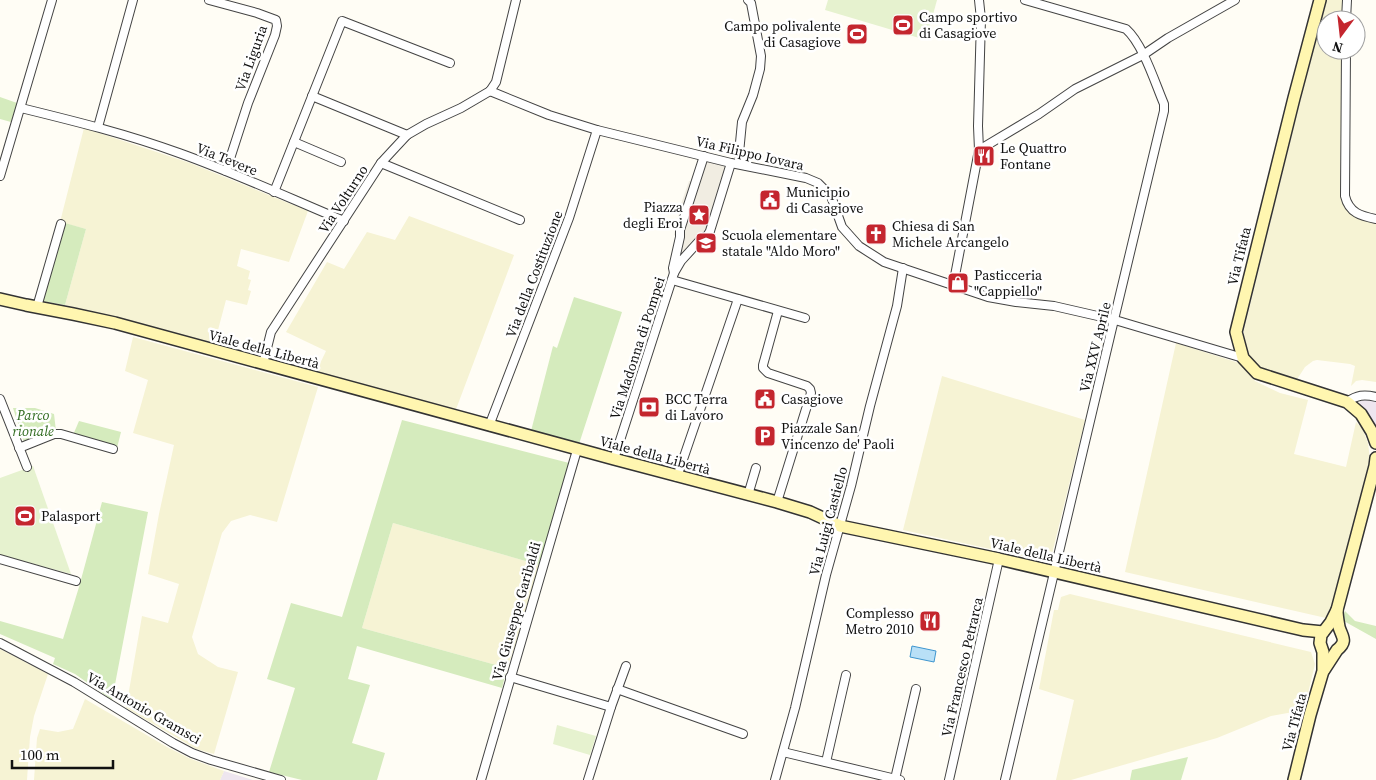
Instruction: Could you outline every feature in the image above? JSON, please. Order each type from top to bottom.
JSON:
[{"type":"street","points":[[0,176],[52,0]]},
{"type":"street","points":[[98,126],[133,0]]},
{"type":"street","name":"Via Liguria","points":[[209,0],[264,15],[276,20],[277,26],[248,103],[226,171]]},
{"type":"street","points":[[490,92],[496,82],[516,0]]},
{"type":"street","points":[[745,165],[739,153],[742,122],[753,95],[760,69],[761,56],[751,3],[748,0]]},
{"type":"street","points":[[972,0],[980,11]]},
{"type":"street","points":[[953,286],[979,150],[981,20],[979,0]]},
{"type":"street","name":"Via XXV Aprile","points":[[1005,780],[1084,440],[1115,320],[1164,111],[1164,104],[1143,55],[1131,33],[1126,29],[1025,0]]},
{"type":"street","points":[[979,150],[1039,114],[1075,89],[1143,55],[1168,38],[1235,0]]},
{"type":"street","name":"Via Tifata","points":[[1243,358],[1236,332],[1320,0]]},
{"type":"street","points":[[274,192],[342,21],[450,63]]},
{"type":"street","points":[[1346,60],[1345,196],[1354,213],[1376,219]]},
{"type":"street","name":"Via Filippo Iovara","points":[[490,92],[549,115],[597,130],[731,163],[806,178],[818,183],[831,196],[842,227],[859,246],[884,262],[988,297],[1054,306],[1115,320],[1243,358]]},
{"type":"street","name":"Via Volturno","points":[[263,364],[271,332],[381,163],[407,135],[490,92]]},
{"type":"street","points":[[312,96],[407,135]]},
{"type":"street","name":"Via Tevere","points":[[21,108],[98,126],[177,152],[344,221]]},
{"type":"street","name":"Via della Costituzione","points":[[489,426],[569,218],[597,130]]},
{"type":"street","points":[[294,142],[341,162]]},
{"type":"street","points":[[673,276],[680,230],[704,156]]},
{"type":"street","points":[[381,163],[520,220]]},
{"type":"street","points":[[673,276],[681,261],[710,231],[731,163]]},
{"type":"street","points":[[37,307],[61,224]]},
{"type":"street","name":"Via Luigi Castiello","points":[[775,780],[795,708],[826,574],[851,486],[897,306],[903,268]]},
{"type":"street","points":[[673,276],[738,299],[805,318]]},
{"type":"street","name":"Via Madonna di Pompei","points":[[614,460],[673,276]]},
{"type":"street","name":"Viale della Libertà","points":[[0,299],[115,323],[577,450],[777,502],[810,512],[840,526],[999,559],[1303,630],[1322,637]]},
{"type":"street","points":[[678,477],[738,299]]},
{"type":"street","points":[[777,502],[811,397],[810,389],[807,386],[789,382],[768,373],[763,368],[778,311]]},
{"type":"street","points":[[1243,358],[1257,373],[1347,402],[1361,414],[1376,442]]},
{"type":"street","points":[[1347,402],[1356,396],[1376,397]]},
{"type":"street","points":[[0,399],[27,467]]},
{"type":"street","points":[[19,448],[54,434],[61,434],[113,449]]},
{"type":"street","name":"Via Giuseppe Garibaldi","points":[[481,780],[577,450]]},
{"type":"street","name":"Via Tifata","points":[[1323,671],[1322,637],[1337,610],[1376,458]]},
{"type":"street","points":[[748,495],[756,468]]},
{"type":"street","points":[[0,559],[76,582]]},
{"type":"street","name":"Via Francesco Petrarca","points":[[949,780],[999,559]]},
{"type":"street","name":"Via Tifata","points":[[1294,780],[1323,671],[1344,641],[1337,610]]},
{"type":"street","points":[[1337,650],[1330,651],[1324,649],[1322,637],[1333,627],[1340,630]]},
{"type":"street","name":"Via Antonio Gramsci","points":[[0,643],[74,682],[192,753],[281,780]]},
{"type":"street","points":[[588,780],[626,666]]},
{"type":"street","points":[[826,762],[846,675]]},
{"type":"street","points":[[510,677],[611,707]]},
{"type":"street","points":[[618,689],[743,734]]},
{"type":"street","points":[[784,752],[898,779],[916,689]]},
{"type":"shaded area","points":[[1325,0],[1343,0],[1343,10],[1323,10]]},
{"type":"shaded area","points":[[1316,37],[1316,60],[1342,60],[1341,200],[1346,208],[1358,218],[1376,222],[1376,382],[1362,380],[1356,381],[1351,386],[1355,366],[1317,360],[1305,367],[1296,381],[1265,372],[1250,357],[1244,343],[1244,330]]},
{"type":"shaded area","points":[[84,128],[190,163],[308,211],[289,262],[241,249],[237,266],[250,271],[248,279],[251,280],[248,290],[251,291],[247,305],[226,300],[214,345],[65,305],[86,229],[60,222]]},
{"type":"shaded area","name":"Piazza degli Eroi","points":[[700,158],[733,167],[725,198],[711,237],[701,246],[699,244],[683,261],[679,277],[669,274],[678,237],[674,235],[681,204],[689,181],[695,175]]},
{"type":"shaded area","points":[[409,216],[514,255],[455,412],[315,374],[326,351],[286,332],[327,262],[344,269],[367,232],[395,240]]},
{"type":"shaded area","points":[[133,337],[318,387],[277,522],[250,515],[231,521],[222,533],[192,637],[198,654],[218,667],[238,672],[214,754],[196,749],[126,708],[142,616],[168,623],[179,584],[148,574],[174,445],[133,433],[148,380],[125,371]]},
{"type":"shaded area","points":[[1176,343],[1239,363],[1255,381],[1280,393],[1308,400],[1294,454],[1346,467],[1356,422],[1362,428],[1368,443],[1371,468],[1333,609],[1326,618],[1125,572]]},
{"type":"shaded area","points":[[942,376],[1085,420],[1050,562],[903,530]]},
{"type":"shaded area","points":[[1361,398],[1376,401],[1376,426],[1367,411],[1359,405]]},
{"type":"shaded area","points":[[393,523],[543,566],[507,668],[362,628]]},
{"type":"shaded area","points":[[1070,594],[1311,652],[1315,664],[1304,710],[1271,716],[1217,738],[1071,780],[1056,780],[1074,700],[1039,689],[1054,610],[1058,610],[1061,597]]},
{"type":"shaded area","points":[[0,649],[48,674],[34,716],[30,737],[27,780],[0,780]]},
{"type":"shaded area","points":[[85,699],[167,747],[191,759],[224,771],[220,780],[34,780],[37,738],[40,729],[58,732],[73,729]]},
{"type":"shaded area","points":[[224,771],[253,780],[220,780]]},
{"type":"green space","name":"Campo sportivo di Casagiove","points":[[828,0],[937,0],[926,40],[825,10]]},
{"type":"green space","points":[[0,97],[17,103],[11,122],[0,119]]},
{"type":"green space","points":[[65,223],[86,229],[65,305],[42,301]]},
{"type":"green space","points":[[574,297],[622,312],[579,444],[531,431],[553,346],[557,348]]},
{"type":"green space","name":"Parco rionale","points":[[13,408],[35,408],[54,414],[56,431],[24,442]]},
{"type":"green space","points":[[402,420],[573,464],[543,566],[393,523],[362,628],[507,668],[502,688],[357,646],[348,679],[370,685],[352,743],[385,753],[377,780],[302,780],[269,772],[295,688],[267,679],[291,603],[342,617]]},
{"type":"green space","points":[[79,421],[121,432],[117,448],[73,435]]},
{"type":"green space","name":"Palasport","points":[[33,466],[71,574],[0,555],[0,478]]},
{"type":"green space","points":[[102,502],[148,512],[112,700],[75,674],[53,664],[55,658],[0,634],[0,621],[63,639]]},
{"type":"green space","points":[[1345,611],[1355,621],[1376,626],[1376,639],[1342,620]]},
{"type":"green space","points":[[557,725],[596,736],[590,755],[553,744]]},
{"type":"green space","points":[[1188,757],[1181,780],[1130,780],[1132,770]]},
{"type":"water","points":[[912,646],[936,651],[934,662],[910,657]]},
{"type":"place","name":"Campo sportivo di Casagiove","points":[[903,25]]},
{"type":"place","name":"Campo polivalente di Casagiove","points":[[857,34]]},
{"type":"place","name":"Le Quattro Fontane","points":[[984,156]]},
{"type":"place","name":"Municipio di Casagiove","points":[[770,200]]},
{"type":"place","name":"Piazza degli Eroi","points":[[699,215]]},
{"type":"place","name":"Chiesa di San Michele Arcangelo","points":[[876,234]]},
{"type":"place","name":"Scuola elementare statale \"Aldo Moro\"","points":[[706,243]]},
{"type":"place","name":"Pasticceria \"Cappiello\"","points":[[958,283]]},
{"type":"place","name":"Casagiove","points":[[765,399]]},
{"type":"place","name":"BCC Terra di Lavoro","points":[[649,407]]},
{"type":"place","name":"Piazzale San Vincenzo de' Paoli","points":[[765,436]]},
{"type":"place","name":"Palasport","points":[[25,516]]},
{"type":"place","name":"Complesso Metro 2010","points":[[930,621]]}]
